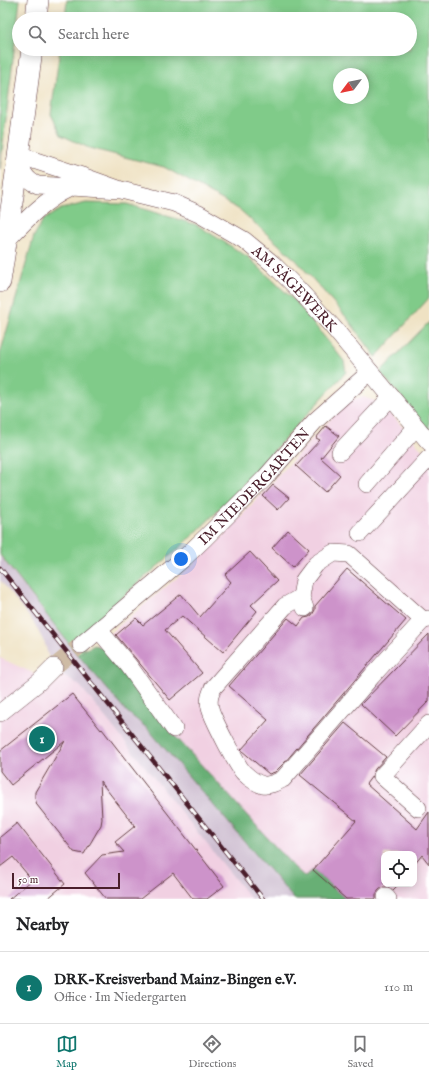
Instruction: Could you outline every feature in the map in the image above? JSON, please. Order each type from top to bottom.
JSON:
[{"type":"main road","points":[[37,12],[38,0]]},
{"type":"main road","points":[[0,282],[31,56]]},
{"type":"street","name":"AM SÄGEWERK","points":[[18,155],[23,173],[33,184],[70,188],[121,190]]},
{"type":"street","name":"AM SÄGEWERK","points":[[18,155],[121,190],[174,203],[199,214],[244,240],[273,264],[298,289],[429,442]]},
{"type":"street","points":[[6,240],[39,207],[61,192],[70,188]]},
{"type":"street","name":"IM NIEDERGARTEN","points":[[81,646],[184,558],[264,479],[315,421],[370,372]]},
{"type":"street","points":[[340,452],[391,397]]},
{"type":"street","points":[[367,484],[410,434],[417,428]]},
{"type":"street","points":[[360,533],[429,458]]},
{"type":"street","points":[[333,553],[350,554],[426,619],[372,676],[283,779],[273,784],[263,785],[243,773],[216,723],[210,709],[209,697],[213,688],[285,606],[303,603],[304,580],[316,564],[333,553]]},
{"type":"street","points":[[99,630],[129,666],[174,729]]},
{"type":"street","points":[[0,713],[39,682],[54,667]]},
{"type":"street","points":[[418,808],[382,776],[429,724]]},
{"type":"shaded area","points":[[363,397],[383,404],[429,458],[429,899],[0,899],[0,658],[55,683],[104,638],[191,566],[221,538],[348,400]]},
{"type":"shaded area","points":[[0,556],[70,645],[126,711],[148,729],[294,899],[251,899],[80,686],[57,672],[50,663],[45,644],[34,623],[0,580]]},
{"type":"green space","points":[[0,0],[20,0],[19,12],[12,12],[12,56],[13,56],[0,169]]},
{"type":"green space","points":[[67,0],[429,0],[429,298],[376,357],[347,318],[296,260],[240,210],[164,167],[89,148],[61,135],[51,114],[59,56],[417,56],[417,12],[66,12]]},
{"type":"green space","points":[[86,203],[127,204],[197,225],[248,257],[296,302],[344,361],[346,372],[227,502],[184,544],[84,632],[84,650],[78,655],[0,555],[0,354],[34,236],[43,220],[61,209]]},
{"type":"green space","points":[[429,322],[429,430],[380,372]]},
{"type":"green space","points":[[94,645],[105,648],[167,727],[294,867],[305,877],[313,870],[346,899],[294,899],[148,729],[126,711],[78,655]]},
{"type":"building","points":[[326,426],[339,436],[321,458],[340,475],[325,492],[296,466],[320,440],[316,438]]},
{"type":"building","points":[[273,485],[289,498],[278,510],[263,496]]},
{"type":"building","points":[[288,530],[309,549],[293,567],[272,548]]},
{"type":"building","points":[[250,552],[277,581],[251,605],[257,611],[223,652],[182,616],[165,630],[202,673],[170,700],[116,635],[136,618],[143,625],[181,594],[200,617],[231,582],[225,575]]},
{"type":"building","points":[[347,569],[406,620],[285,762],[275,772],[269,774],[241,750],[268,720],[229,686],[288,618],[298,626],[304,618],[312,615],[315,610],[315,606]]},
{"type":"building","points":[[429,634],[429,701],[395,736],[361,704]]},
{"type":"building","points":[[72,694],[101,730],[102,729],[224,886],[207,899],[193,899],[173,873],[140,899],[106,899],[85,873],[102,855],[124,852],[115,842],[135,826],[100,781],[101,825],[84,854],[74,852],[37,805],[35,798],[35,792],[65,741],[11,785],[0,771],[0,751]]},
{"type":"building","points":[[345,723],[386,757],[375,769],[366,784],[417,829],[429,812],[429,864],[422,855],[417,861],[417,851],[381,851],[381,887],[383,887],[376,894],[376,899],[346,899],[313,870],[356,821],[300,775]]},
{"type":"building","points":[[17,823],[65,884],[47,899],[9,899],[32,880],[13,857],[0,867],[0,837]]},
{"type":"building","points":[[388,887],[396,887],[393,890]]},
{"type":"tunnel","points":[[54,667],[81,645]]},
{"type":"railway","points":[[0,568],[263,899]]},
{"type":"place","name":"DRK-Kreisverband Mainz-Bingen e.V.","points":[[42,739]]}]
